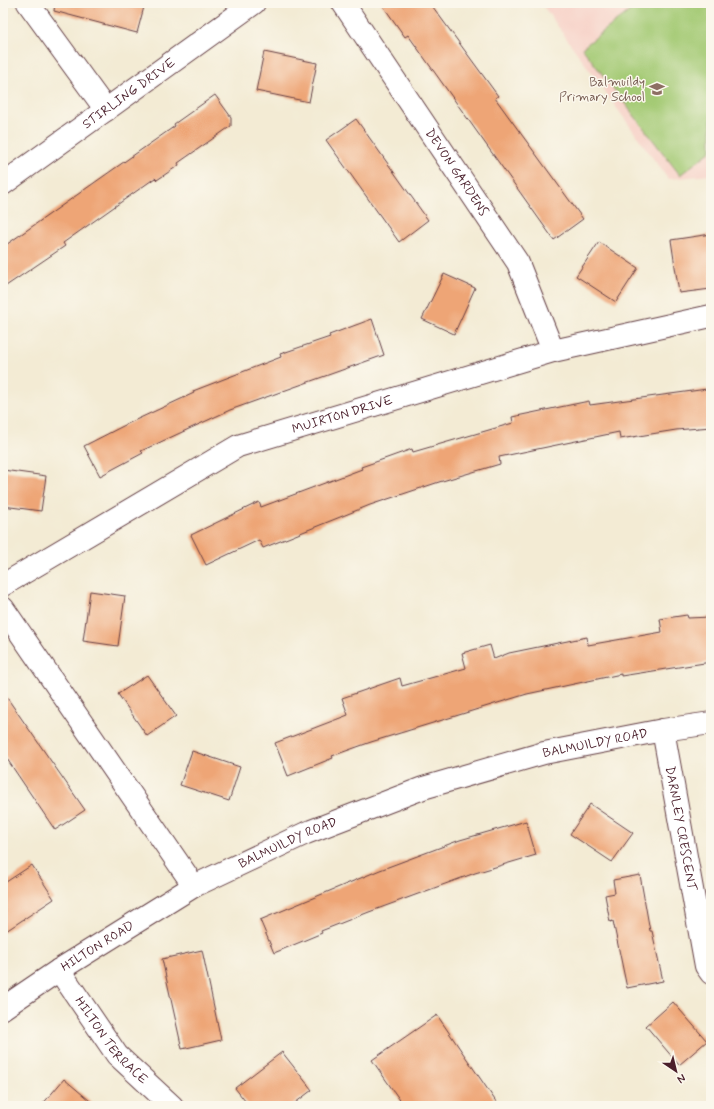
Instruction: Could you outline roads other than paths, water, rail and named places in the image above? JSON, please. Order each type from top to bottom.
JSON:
[{"type":"street","points":[[28,3],[106,110]]},
{"type":"street","name":"STIRLING DRIVE","points":[[3,184],[254,3]]},
{"type":"street","name":"DEVON GARDENS","points":[[343,3],[518,263],[553,351]]},
{"type":"street","name":"MUIRTON DRIVE","points":[[3,585],[238,446],[553,351],[711,316]]},
{"type":"street","points":[[3,608],[194,886]]},
{"type":"street","name":"BALMUILDY ROAD","points":[[194,886],[306,833],[423,788],[544,752],[663,730],[711,723]]},
{"type":"street","name":"DARNLEY CRESCENT","points":[[663,730],[706,966],[711,972]]},
{"type":"street","name":"HILTON ROAD","points":[[3,1008],[58,970],[194,886]]},
{"type":"street","name":"HILTON TERRACE","points":[[58,970],[117,1054],[172,1106]]},
{"type":"place","name":"Balmuildy Primary School","points":[[657,89]]}]
